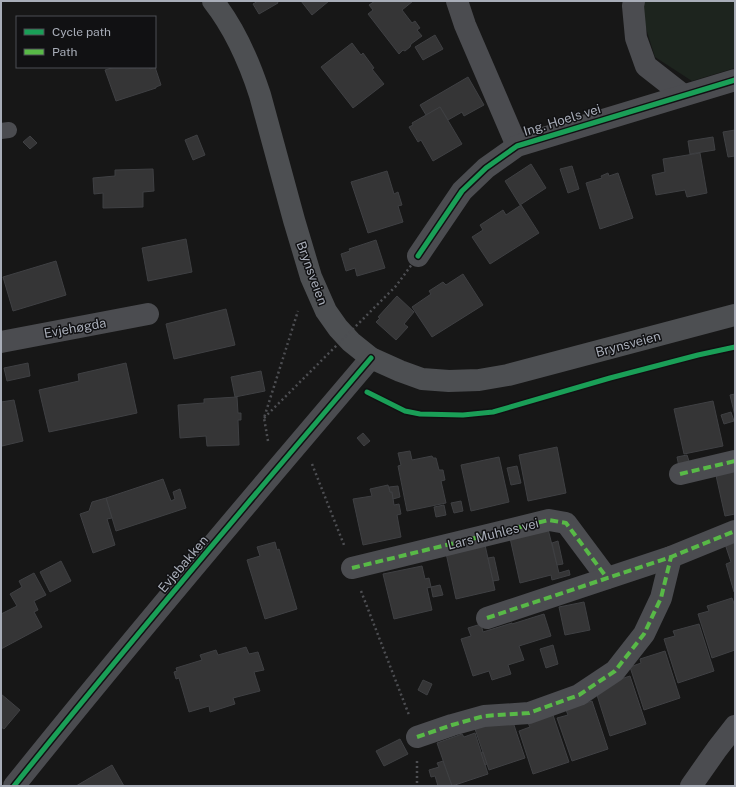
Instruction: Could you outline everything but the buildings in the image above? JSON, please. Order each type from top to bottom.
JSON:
[{"type":"main road","name":"Brynsveien","points":[[213,1],[237,37],[254,77],[294,220],[311,276],[319,296],[326,311],[338,328],[351,342],[371,358],[422,379],[449,381],[479,380],[508,376],[735,315]]},
{"type":"street","points":[[457,1],[464,26],[517,146]]},
{"type":"street","points":[[634,1],[633,6],[636,38],[646,66],[682,95]]},
{"type":"street","name":"Ing. Hoels vei","points":[[418,256],[462,191],[486,168],[517,146],[735,80]]},
{"type":"street","name":"Evjehøgda","points":[[1,342],[148,314]]},
{"type":"street","name":"Evjebakken","points":[[14,786],[177,587],[371,358]]},
{"type":"street","points":[[680,474],[735,461]]},
{"type":"street","name":"Lars Muhles vei","points":[[352,568],[549,520],[566,523],[607,578]]},
{"type":"street","points":[[487,618],[671,557],[735,531]]},
{"type":"street","points":[[417,737],[484,716],[529,713],[580,695],[614,671],[644,634],[661,598],[671,557]]},
{"type":"street","points":[[691,786],[735,726]]},
{"type":"path","points":[[298,310],[264,418],[396,286],[418,256]]},
{"type":"path","points":[[312,463],[417,737]]},
{"type":"shaded area","points":[[640,1],[735,1],[735,68],[692,81],[655,57],[639,6]]},
{"type":"marked path","points":[[680,474],[735,461]]},
{"type":"marked path","points":[[352,568],[549,520],[566,523],[607,578]]},
{"type":"marked path","points":[[487,618],[671,557],[735,531]]},
{"type":"marked path","points":[[417,737],[484,716],[529,713],[579,695],[615,671],[644,634],[661,598],[671,557]]},
{"type":"cycle path","points":[[418,256],[462,191],[486,168],[517,146],[735,80]]},
{"type":"cycle path","points":[[367,392],[405,411],[420,414],[463,415],[493,412],[610,378],[735,347]]},
{"type":"cycle path","points":[[14,786],[176,588],[371,358]]}]
